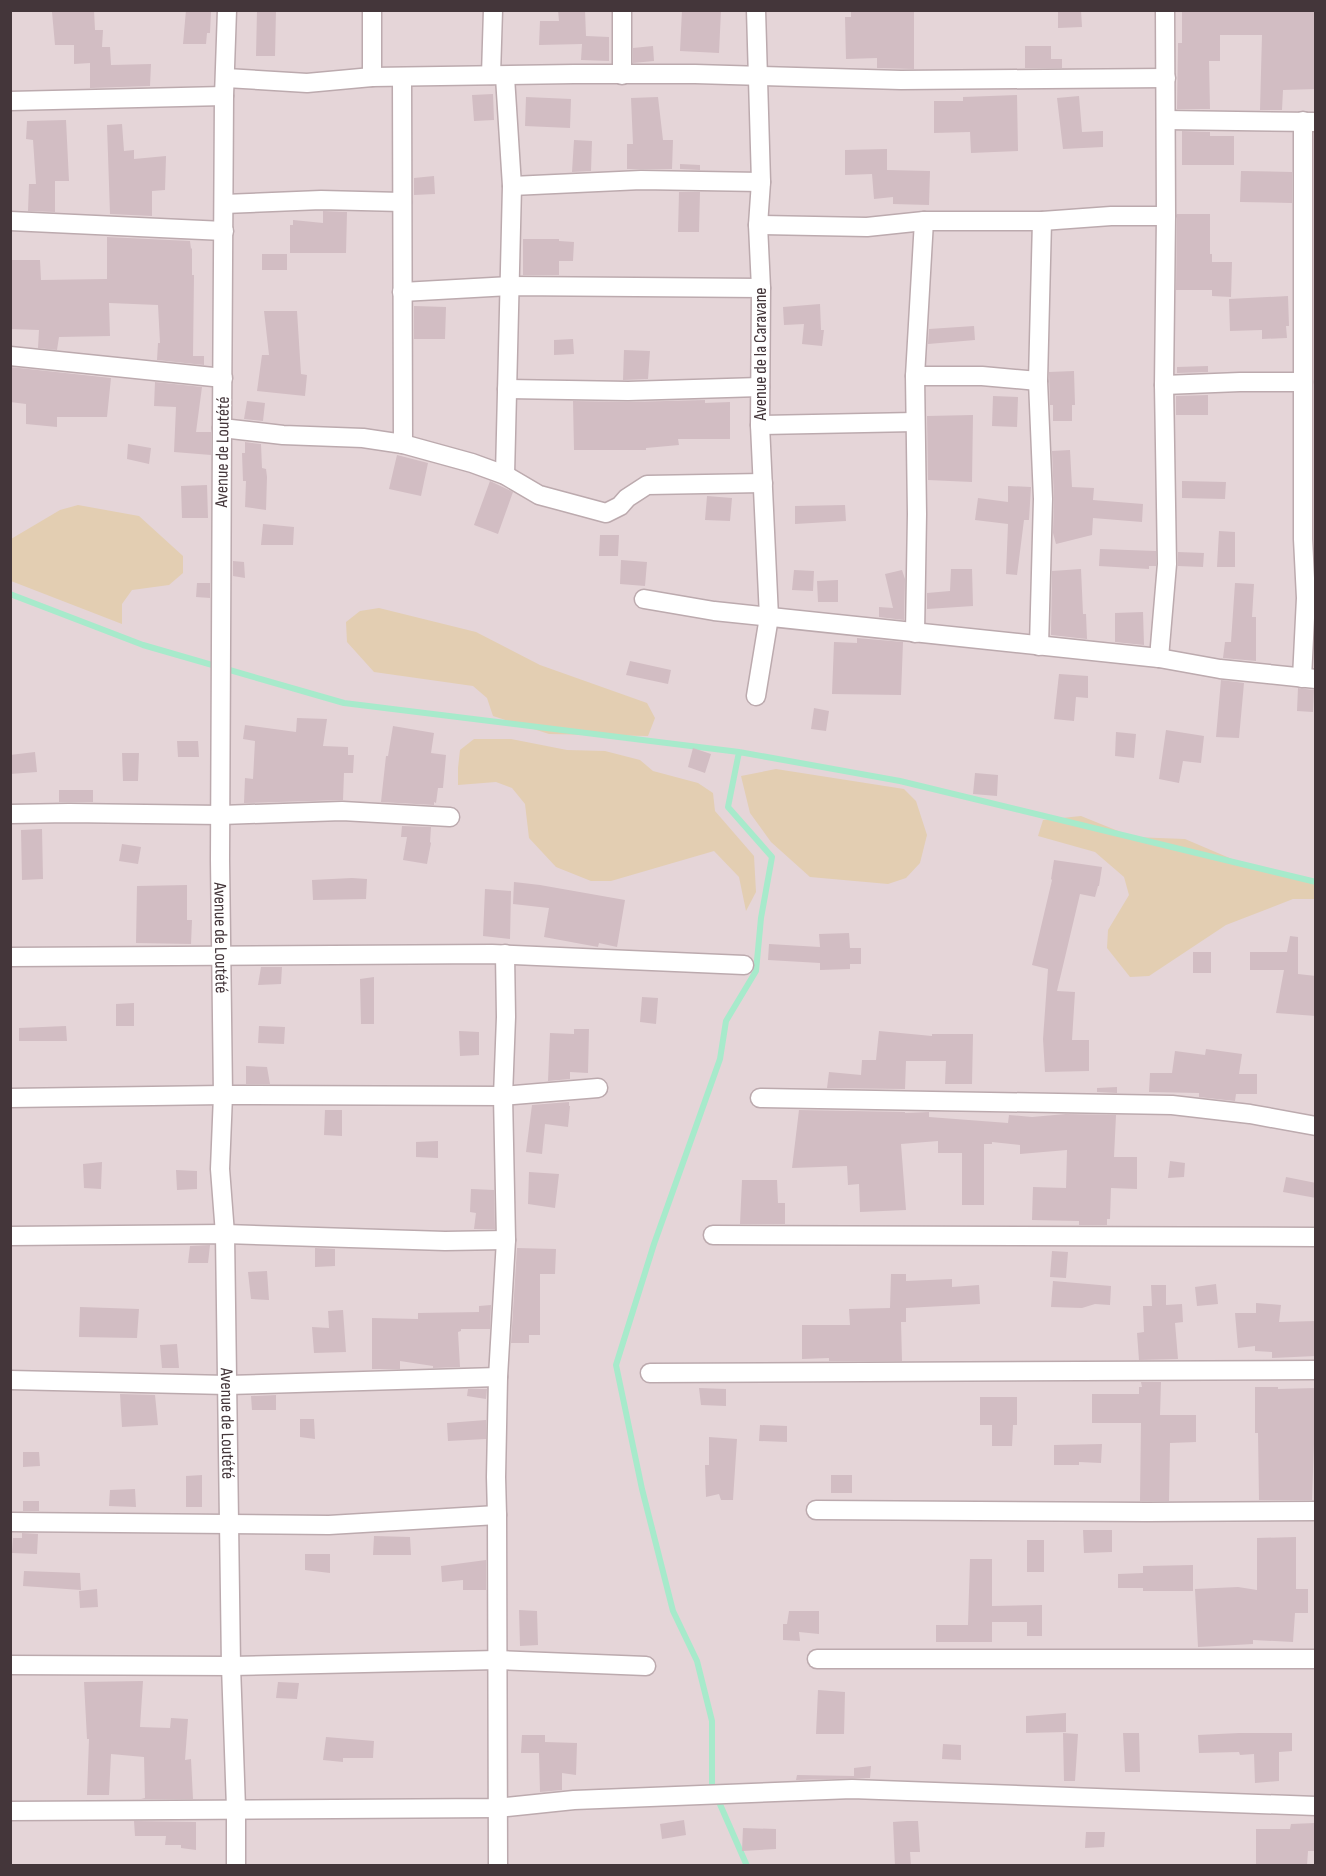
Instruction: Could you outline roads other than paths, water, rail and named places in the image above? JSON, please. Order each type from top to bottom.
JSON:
[{"type":"street","name":"Avenue de Loutété","points":[[227,10],[222,428],[223,1095],[220,1169],[225,1234],[236,1866]]},
{"type":"street","points":[[372,10],[372,77]]},
{"type":"street","points":[[493,10],[498,76],[512,186],[506,475]]},
{"type":"street","points":[[622,10],[622,75]]},
{"type":"street","name":"Avenue de la Caravane","points":[[756,10],[761,182],[758,225],[761,288],[760,425],[769,617],[756,696]]},
{"type":"street","points":[[1159,658],[1167,564],[1164,385],[1167,216],[1165,10]]},
{"type":"street","points":[[10,101],[372,77],[695,74],[901,80],[1166,78]]},
{"type":"street","points":[[402,77],[403,444]]},
{"type":"street","points":[[644,599],[714,611],[1159,658],[1220,669],[1309,679],[1303,538],[1303,382],[1309,357],[1309,122],[1166,120]]},
{"type":"street","points":[[512,186],[641,180],[761,182]]},
{"type":"street","points":[[224,204],[321,200],[402,202]]},
{"type":"street","points":[[758,225],[867,227],[924,221],[1042,221],[1112,216],[1167,216]]},
{"type":"street","points":[[10,221],[224,231]]},
{"type":"street","points":[[915,633],[917,514],[915,376],[924,221]]},
{"type":"street","points":[[1039,646],[1043,499],[1038,381],[1042,221]]},
{"type":"street","points":[[402,292],[511,286],[761,288]]},
{"type":"street","points":[[10,356],[223,378]]},
{"type":"street","points":[[915,376],[982,376],[1038,381]]},
{"type":"street","points":[[1164,385],[1303,382]]},
{"type":"street","points":[[507,389],[628,391],[760,387]]},
{"type":"street","points":[[760,425],[915,422]]},
{"type":"street","points":[[222,428],[283,435],[363,438],[403,444],[506,475],[538,495],[606,513],[620,506],[627,498],[647,485],[762,483]]},
{"type":"street","points":[[10,814],[221,815],[342,811],[450,818]]},
{"type":"street","points":[[498,1866],[496,1477],[498,1377],[506,1240],[503,1096],[506,1017],[505,954]]},
{"type":"street","points":[[10,957],[505,954],[744,965]]},
{"type":"street","points":[[10,1098],[223,1095],[503,1096],[598,1088]]},
{"type":"street","points":[[760,1098],[1172,1105],[1250,1114],[1316,1126]]},
{"type":"street","points":[[10,1236],[225,1234],[445,1241],[506,1240]]},
{"type":"street","points":[[712,1235],[1316,1237]]},
{"type":"street","points":[[650,1373],[1316,1370]]},
{"type":"street","points":[[10,1380],[227,1385],[498,1377]]},
{"type":"street","points":[[816,1510],[1316,1511]]},
{"type":"street","points":[[10,1522],[329,1525],[497,1515]]},
{"type":"street","points":[[817,1659],[1316,1659]]},
{"type":"street","points":[[10,1665],[231,1666],[497,1660],[646,1666]]},
{"type":"street","points":[[10,1810],[497,1808],[574,1800],[852,1789],[1316,1806]]},
{"type":"waterway","points":[[10,594],[143,645],[344,703],[739,752],[900,781],[1316,882]]},
{"type":"waterway","points":[[739,752],[728,807],[772,857],[761,918],[756,971],[726,1021],[720,1059],[654,1244],[616,1365],[642,1489],[673,1611],[697,1661],[712,1721],[712,1786],[747,1866]]}]
